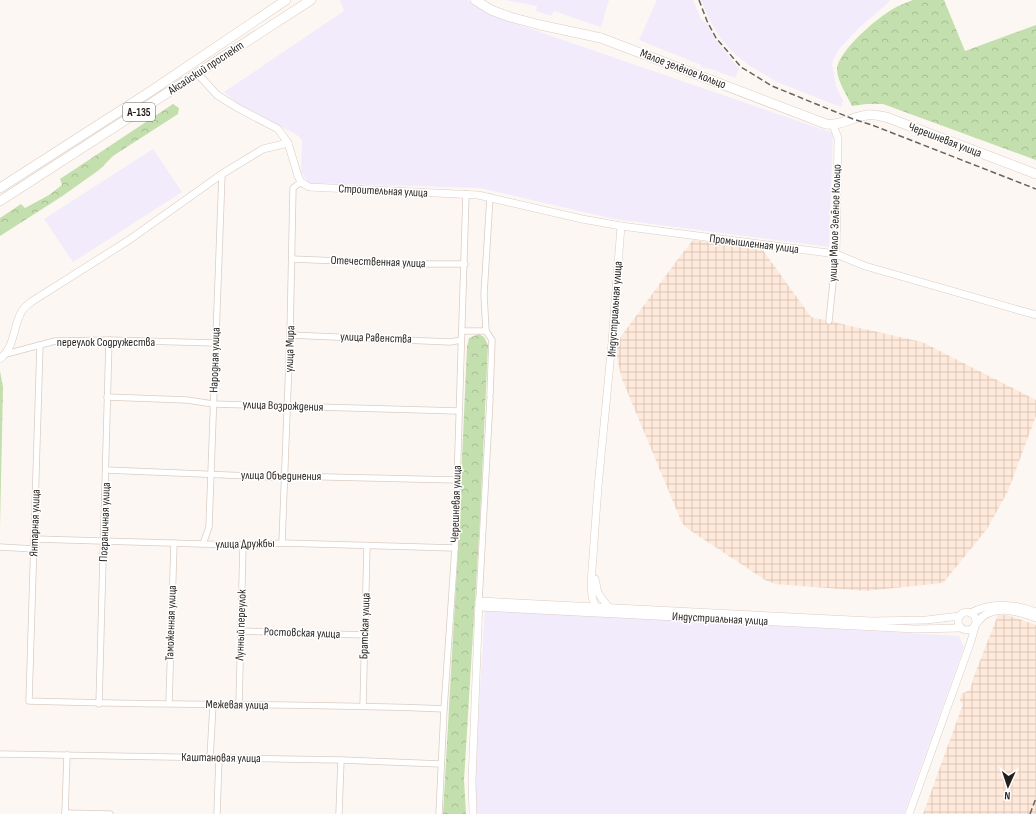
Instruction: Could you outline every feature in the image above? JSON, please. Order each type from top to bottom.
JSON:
[{"type":"main road","name":"Аксайский проспект","points":[[0,188],[151,91],[286,0]]},
{"type":"main road","name":"Аксайский проспект","points":[[0,201],[311,0]]},
{"type":"main road","name":"Малое зелёное кольцо","points":[[475,0],[491,10],[510,17],[601,38],[833,125]]},
{"type":"main road","name":"Малое зелёное кольцо","points":[[484,0],[510,17]]},
{"type":"main road","name":"Черешневая улица","points":[[833,125],[867,115],[886,117],[1036,174]]},
{"type":"street","points":[[198,74],[217,95],[278,130],[288,144],[301,182]]},
{"type":"street","name":"улица Малое Зелёное Кольцо","points":[[829,321],[836,254],[838,138],[833,125]]},
{"type":"street","points":[[6,354],[12,342],[18,320],[24,309],[32,302],[129,240],[222,174],[262,149],[288,144]]},
{"type":"street","name":"Народная улица","points":[[203,544],[209,527],[222,174]]},
{"type":"street","name":"Строительная улица","points":[[301,182],[309,187],[320,188],[466,194]]},
{"type":"street","name":"улица Мира","points":[[282,543],[288,406],[293,188],[301,182]]},
{"type":"street","name":"Промышленная улица","points":[[466,194],[490,197],[582,219],[621,226],[836,254],[865,266],[1036,315]]},
{"type":"street","name":"Черешневая улица","points":[[439,814],[444,709],[455,548],[466,194]]},
{"type":"street","points":[[473,814],[472,781],[479,604],[492,340],[486,331],[484,294],[484,270],[490,197]]},
{"type":"street","name":"Индустриальная улица","points":[[596,607],[592,595],[593,555],[621,226]]},
{"type":"street","name":"Отечественная улица","points":[[292,259],[412,264],[465,264]]},
{"type":"street","points":[[462,330],[486,331]]},
{"type":"street","name":"улица Равенства","points":[[290,335],[375,337],[450,342],[461,340]]},
{"type":"street","name":"переулок Содружества","points":[[0,359],[6,354],[55,341],[110,340],[215,343]]},
{"type":"street","name":"Пограничная улица","points":[[99,704],[107,397],[110,340]]},
{"type":"street","name":"Янтарная улица","points":[[29,701],[40,345]]},
{"type":"street","name":"улица Возрождения","points":[[107,397],[187,400],[213,404],[459,411]]},
{"type":"street","name":"улица Объединения","points":[[106,470],[271,477],[285,476],[457,480]]},
{"type":"street","name":"улица Дружбы","points":[[35,539],[243,545],[282,543],[455,548]]},
{"type":"street","name":"Таможенная улица","points":[[169,703],[174,543]]},
{"type":"street","name":"Лунный переулок","points":[[239,705],[243,545]]},
{"type":"street","name":"Братская улица","points":[[363,706],[367,546]]},
{"type":"street","points":[[0,547],[34,549]]},
{"type":"street","points":[[593,555],[595,584],[606,611]]},
{"type":"street","points":[[479,604],[596,607],[606,611]]},
{"type":"street","name":"Индустриальная улица","points":[[479,604],[836,622],[914,630],[963,629]]},
{"type":"street","points":[[966,652],[968,640],[958,622],[960,616],[967,612],[970,613],[980,608],[994,606],[1015,606],[1036,618]]},
{"type":"street","points":[[909,814],[976,625],[982,616],[996,610],[1036,612]]},
{"type":"street","points":[[970,613],[974,615],[976,625]]},
{"type":"street","name":"Индустриальная улица","points":[[836,622],[926,620],[960,616]]},
{"type":"street","points":[[963,629],[970,630],[976,625]]},
{"type":"street","name":"Ростовская улица","points":[[240,631],[364,635]]},
{"type":"street","name":"Межевая улица","points":[[29,701],[99,704],[169,703],[213,705],[363,706],[444,709]]},
{"type":"street","points":[[210,758],[213,705]]},
{"type":"street","name":"Каштановая улица","points":[[0,754],[342,760],[441,764]]},
{"type":"street","points":[[67,755],[65,813],[110,814]]},
{"type":"street","points":[[217,814],[219,758]]},
{"type":"street","points":[[339,814],[342,760]]},
{"type":"shaded area","points":[[340,0],[468,0],[488,14],[833,133],[829,247],[614,219],[480,188],[309,183],[301,172],[302,140],[297,135],[238,104],[224,92],[344,11]]},
{"type":"shaded area","points":[[505,0],[609,0],[601,27],[554,11],[551,16],[536,11],[537,6]]},
{"type":"shaded area","points":[[657,0],[693,0],[701,19],[708,25],[715,39],[739,69],[735,78],[708,68],[707,69],[700,66],[701,65],[639,40]]},
{"type":"shaded area","points":[[701,0],[890,1],[858,29],[839,49],[834,58],[832,64],[836,86],[843,101],[841,107],[777,82],[750,66],[736,55],[721,39],[709,19]]},
{"type":"shaded area","points":[[153,149],[182,192],[73,262],[44,219]]},
{"type":"shaded area","points":[[693,240],[762,249],[811,317],[922,342],[1036,400],[1036,416],[1008,491],[987,529],[943,583],[866,591],[775,584],[765,580],[688,529],[682,523],[622,379],[614,346]]},
{"type":"shaded area","points":[[485,609],[959,636],[964,647],[904,814],[475,814],[475,769]]},
{"type":"shaded area","points":[[998,615],[1007,615],[1036,625],[1036,814],[923,814],[963,704],[960,701],[961,694],[970,690]]},
{"type":"green space","points":[[913,0],[944,0],[965,51],[1036,25],[1036,160],[883,104],[852,106],[837,74],[839,62],[844,53],[860,35],[878,19],[900,5]]},
{"type":"green space","points":[[173,104],[179,108],[178,114],[113,156],[99,170],[61,197],[0,236],[0,218],[21,204],[25,208],[49,195],[62,185],[60,179]]},
{"type":"green space","points":[[479,334],[484,337],[488,345],[480,519],[464,780],[466,814],[443,814],[458,548],[467,347],[469,338]]},
{"type":"green space","points":[[0,371],[3,387],[0,528]]},
{"type":"railway","points":[[699,0],[707,21],[716,38],[741,67],[772,86],[853,119],[1036,189]]},
{"type":"railway","points":[[1030,814],[1036,798]]}]
